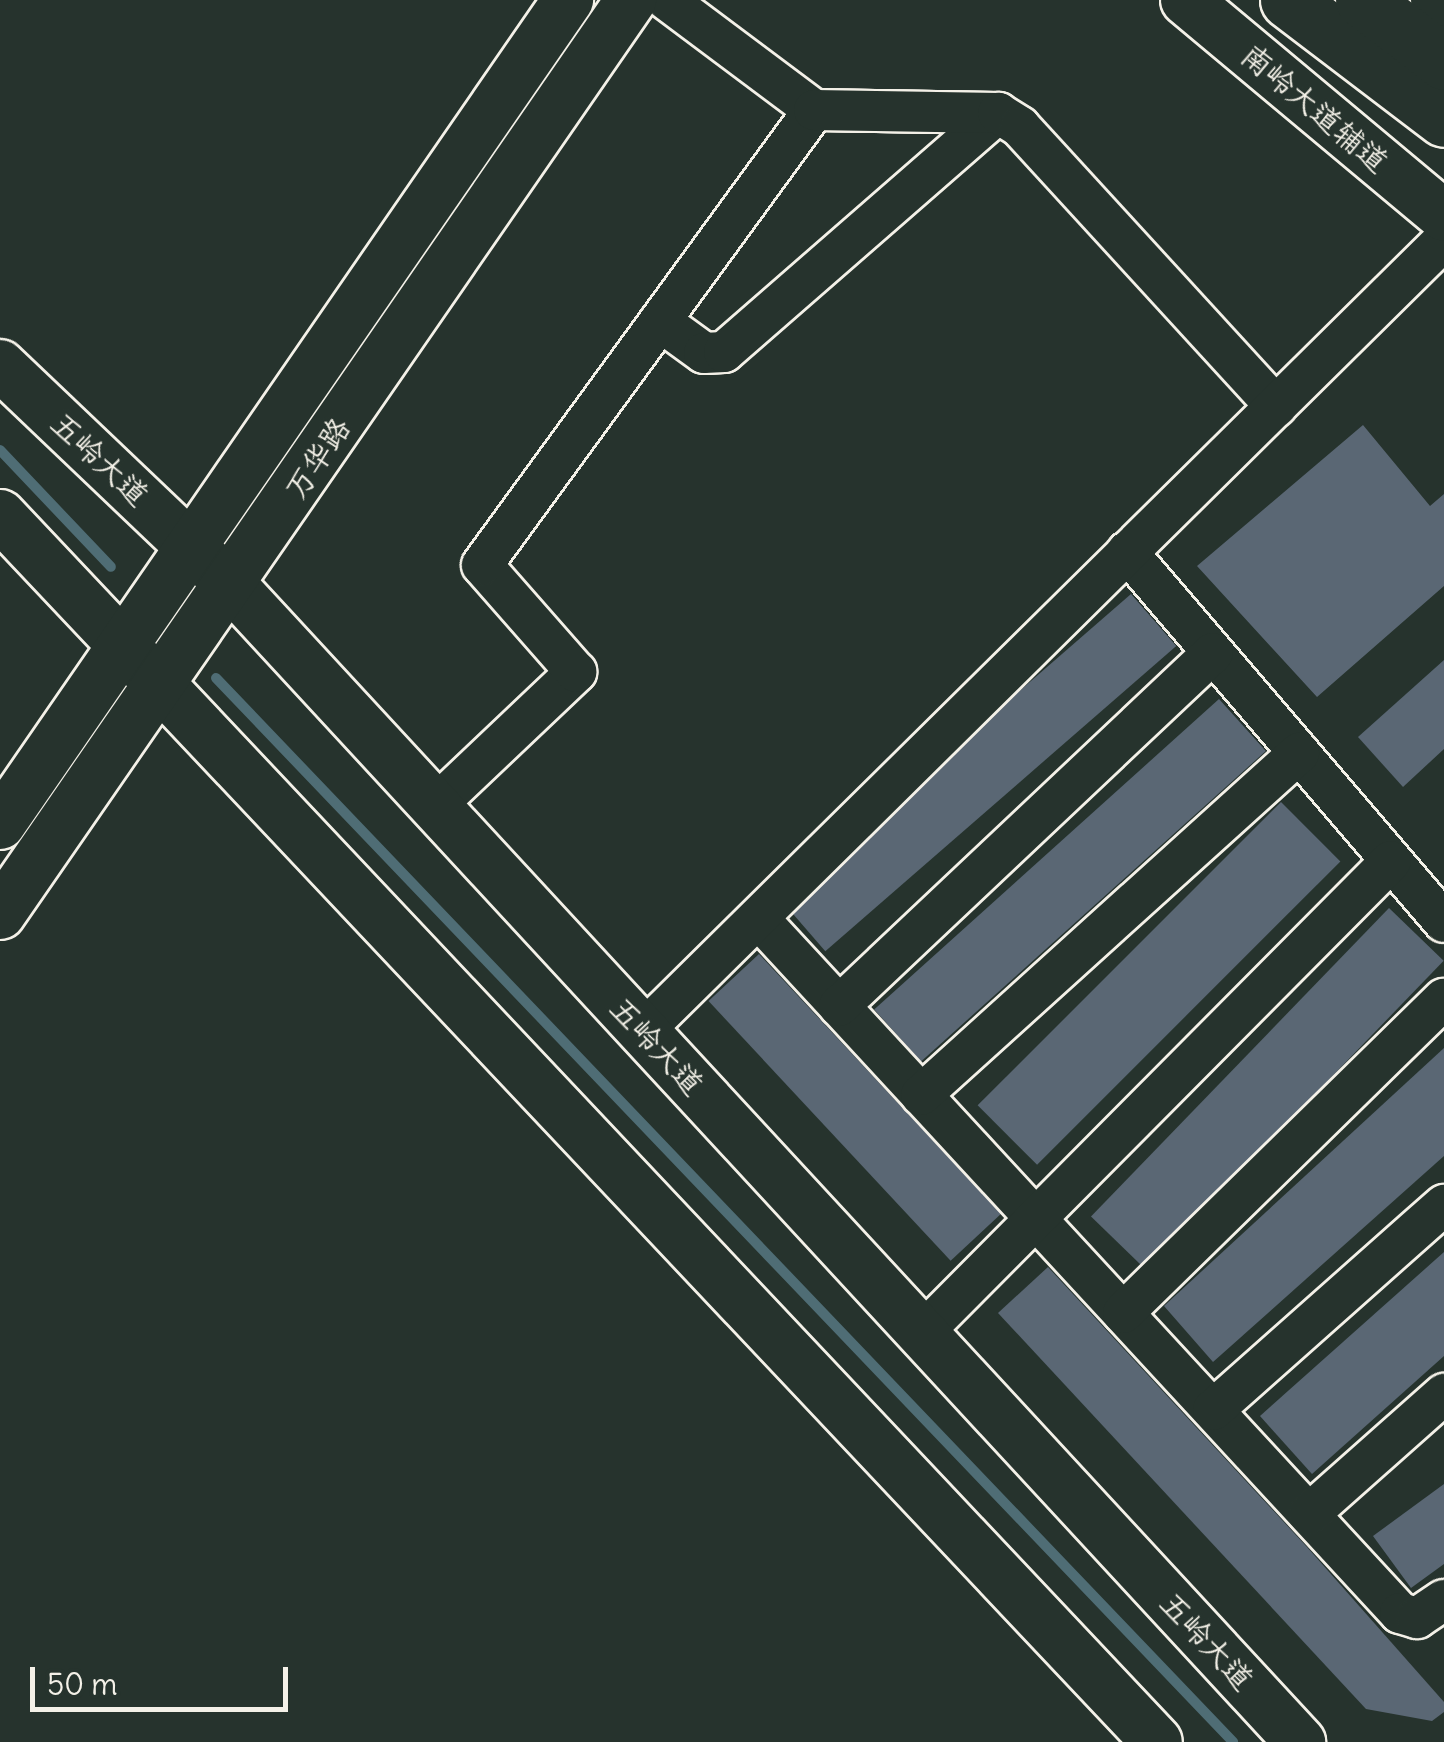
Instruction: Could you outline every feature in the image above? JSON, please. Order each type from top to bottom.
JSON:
[{"type":"highway","points":[[1288,0],[1444,119]]},
{"type":"highway","points":[[1364,0],[1444,62]]},
{"type":"main road","name":"万华路","points":[[0,824],[568,0]]},
{"type":"main road","name":"万华路","points":[[0,914],[631,0]]},
{"type":"main road","name":"南岭大道辅道","points":[[1186,0],[1444,216]]},
{"type":"main road","points":[[1436,0],[1444,6]]},
{"type":"main road","name":"五岭大道","points":[[0,365],[230,584],[1300,1742]]},
{"type":"main road","points":[[0,515],[1157,1742]]},
{"type":"street","points":[[668,0],[814,110],[998,112],[1020,127],[1276,406]]},
{"type":"street","points":[[435,806],[576,672],[482,565],[814,110]]},
{"type":"street","points":[[660,321],[704,353],[724,352],[998,112]]},
{"type":"street","points":[[643,1031],[1444,240]]},
{"type":"street","points":[[1128,552],[1444,922]]},
{"type":"street","points":[[839,1006],[1213,652]]},
{"type":"street","points":[[921,1095],[1298,753]]},
{"type":"street","points":[[922,1332],[1040,1222],[1391,861]]},
{"type":"street","points":[[758,918],[1405,1616],[1422,1616],[1444,1600]]},
{"type":"street","points":[[1123,1312],[1444,999]]},
{"type":"street","points":[[1213,1410],[1444,1205]]},
{"type":"street","points":[[1309,1514],[1444,1394]]},
{"type":"building","points":[[1363,425],[1430,506],[1444,494],[1444,586],[1317,697],[1197,566]]},
{"type":"building","points":[[1131,594],[1176,646],[825,951],[780,899]]},
{"type":"building","points":[[1444,660],[1444,749],[1403,787],[1358,737]]},
{"type":"building","points":[[1219,699],[1266,751],[921,1061],[874,1009]]},
{"type":"building","points":[[1281,802],[1340,861],[1037,1165],[978,1105]]},
{"type":"building","points":[[1389,908],[1444,961],[1146,1269],[1091,1217]]},
{"type":"building","points":[[759,954],[1001,1214],[951,1261],[709,1001]]},
{"type":"building","points":[[1444,1048],[1444,1156],[1213,1362],[1164,1306]]},
{"type":"building","points":[[1444,1252],[1444,1356],[1312,1474],[1260,1416]]},
{"type":"building","points":[[1048,1267],[1307,1547],[1444,1702],[1444,1712],[1432,1721],[1366,1709],[998,1313]]},
{"type":"building","points":[[1444,1484],[1444,1564],[1411,1588],[1373,1536]]},
{"type":"waterway","points":[[0,450],[111,567]]},
{"type":"waterway","points":[[216,678],[1233,1742]]}]
